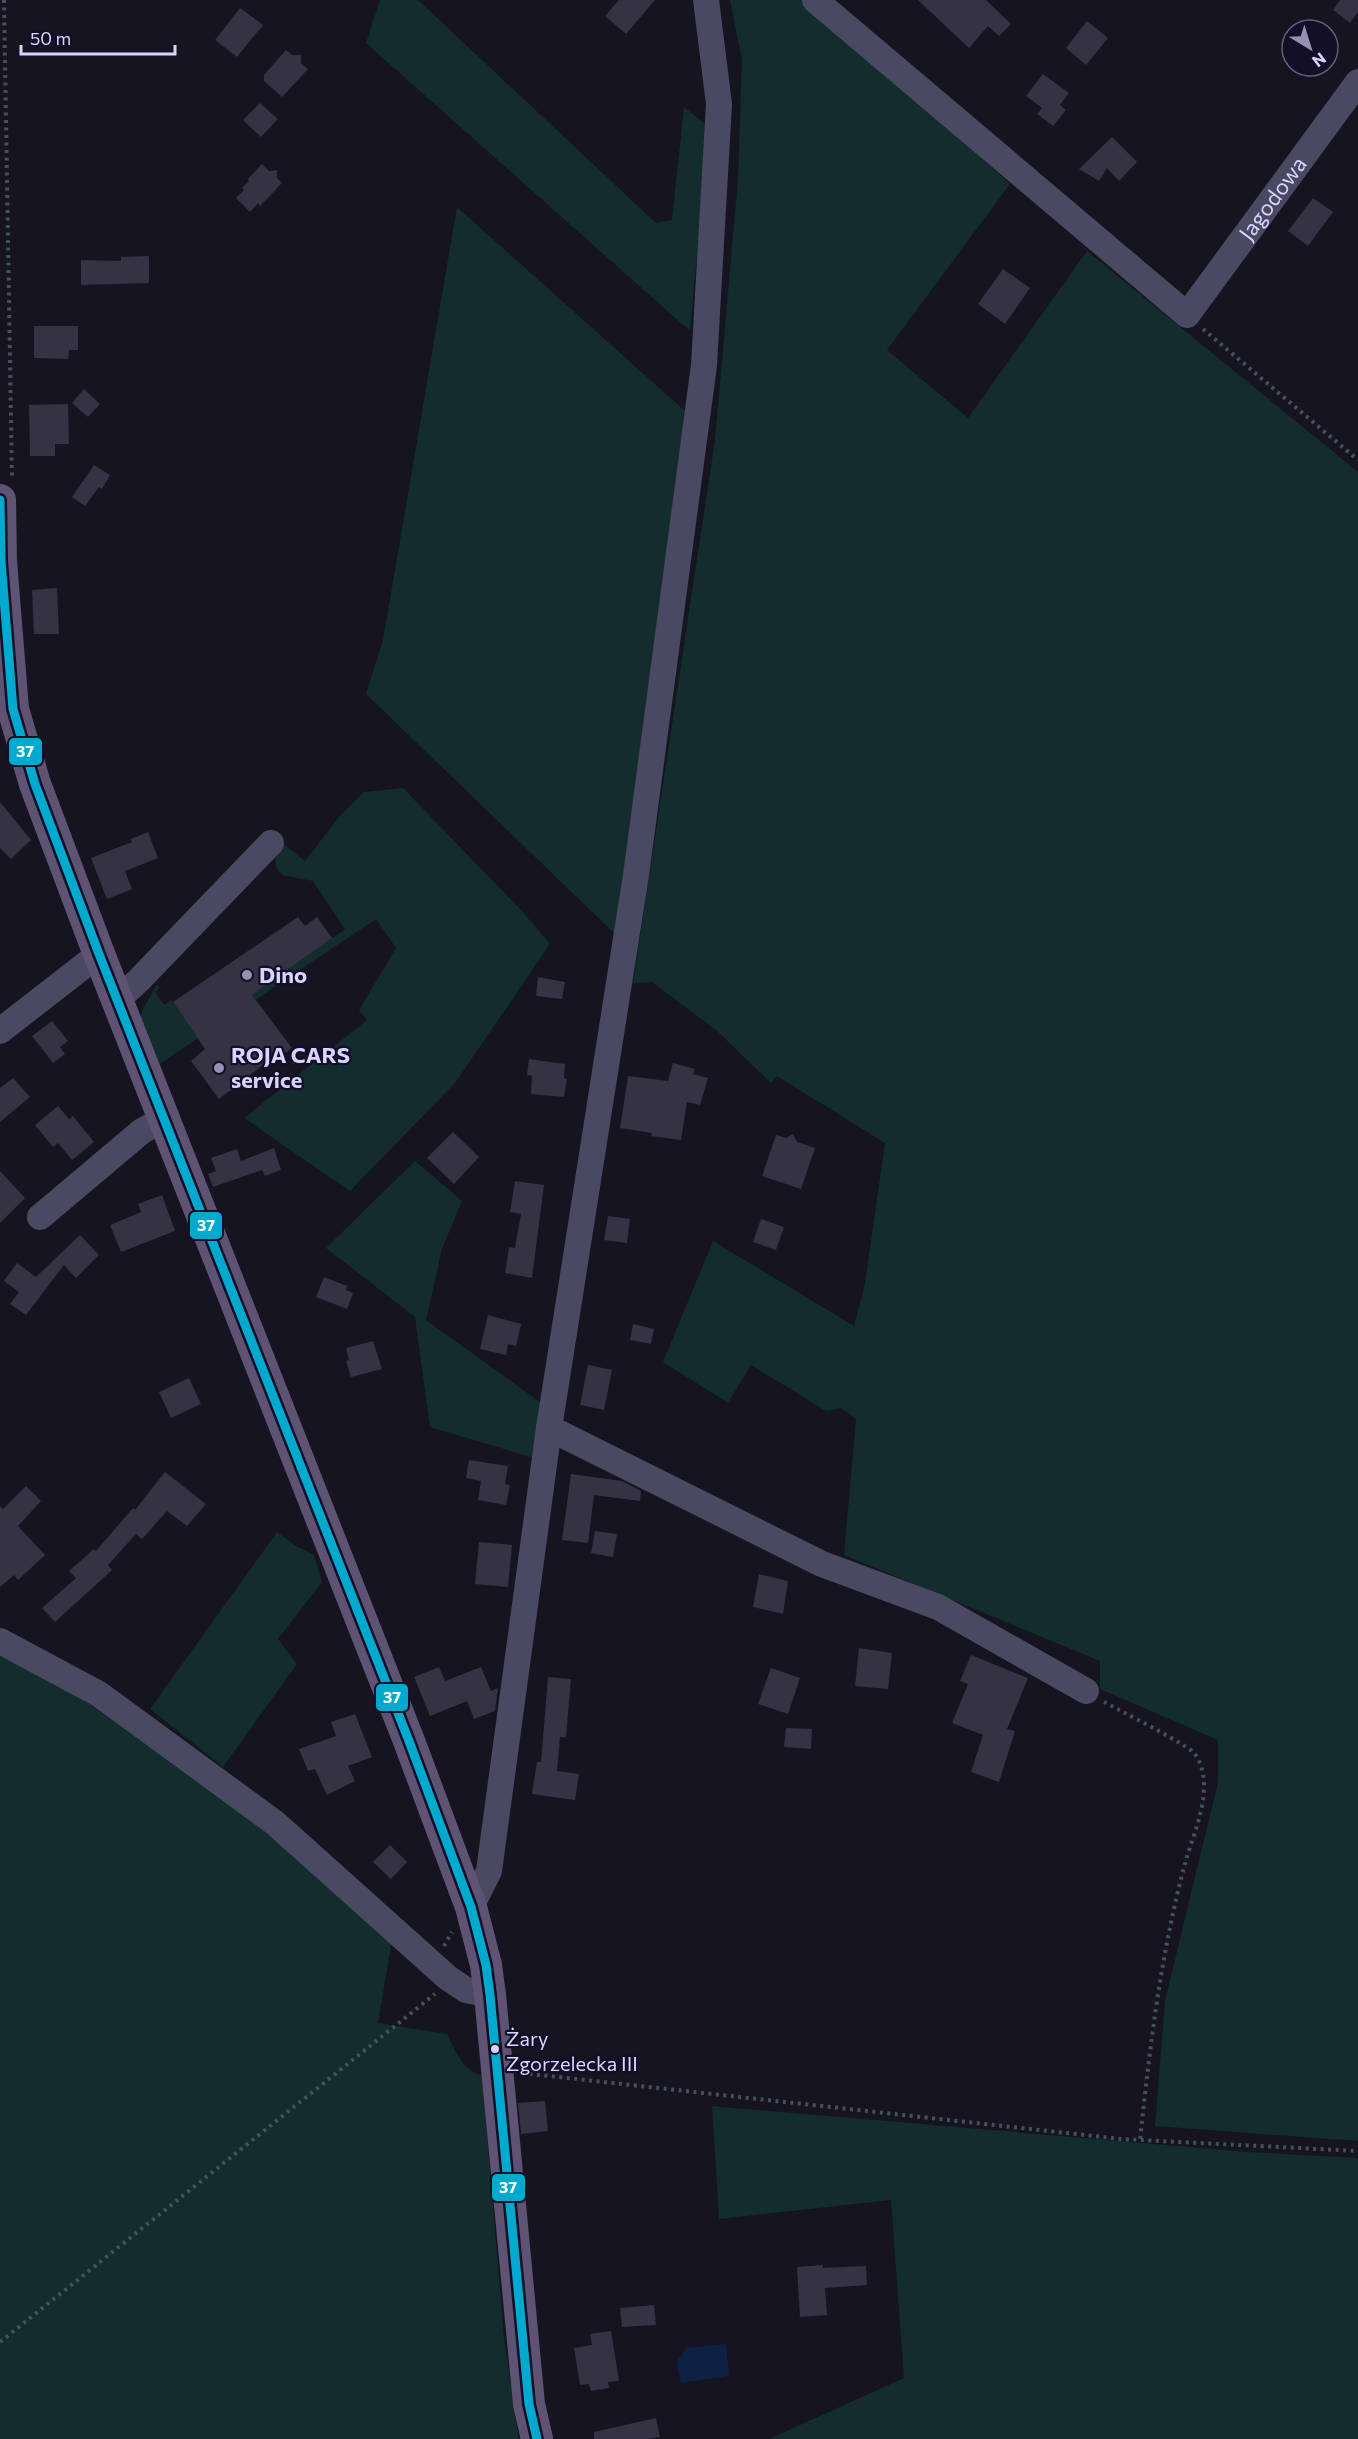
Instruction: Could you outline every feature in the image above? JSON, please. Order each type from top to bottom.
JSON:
[{"type":"main road","points":[[6,495],[0,561],[13,709],[35,784],[99,954],[409,1741],[471,1907],[486,1965],[490,1995],[529,2404],[537,2439]]},
{"type":"street","points":[[471,1907],[489,1871],[549,1428],[636,875],[704,366],[719,104],[706,0]]},
{"type":"street","points":[[815,0],[1187,315]]},
{"type":"street","name":"Jagodowa","points":[[1187,315],[1358,81]]},
{"type":"street","points":[[116,996],[127,991],[138,981],[271,843]]},
{"type":"street","points":[[0,1031],[99,954]]},
{"type":"street","points":[[40,1217],[142,1131],[164,1119]]},
{"type":"street","points":[[549,1428],[822,1564],[938,1607],[1086,1691]]},
{"type":"street","points":[[0,1641],[99,1694],[275,1822],[448,1978],[466,1990],[490,1995]]},
{"type":"path","points":[[4,0],[6,495]]},
{"type":"path","points":[[1187,315],[1358,460]]},
{"type":"path","points":[[1086,1691],[1194,1752],[1203,1772],[1204,1796],[1172,1914],[1148,2068],[1140,2140]]},
{"type":"path","points":[[0,2342],[438,1992],[448,1978]]},
{"type":"path","points":[[498,2070],[1140,2140],[1358,2151]]},
{"type":"green space","points":[[380,0],[418,0],[656,223],[672,220],[684,107],[709,127],[690,331],[366,43]]},
{"type":"green space","points":[[730,0],[805,0],[1010,184],[887,350],[968,418],[1087,251],[1358,472],[1358,2141],[1155,2126],[1165,2001],[1218,1782],[1218,1740],[1100,1689],[1100,1661],[844,1555],[856,1419],[841,1408],[826,1411],[751,1365],[728,1403],[663,1362],[713,1241],[854,1326],[865,1283],[885,1143],[777,1076],[771,1083],[716,1030],[652,982],[633,983],[715,440],[738,179],[742,60]]},
{"type":"green space","points":[[457,207],[685,411],[615,934],[366,694],[383,640]]},
{"type":"green space","points":[[403,788],[521,910],[550,944],[455,1083],[350,1191],[244,1118],[367,1020],[359,1010],[396,948],[376,919],[158,1065],[141,1018],[142,1011],[157,984],[160,988],[155,992],[164,1005],[171,1000],[195,1034],[345,929],[313,881],[282,875],[276,863],[278,852],[282,843],[305,861],[339,817],[364,792]]},
{"type":"green space","points":[[415,1161],[462,1201],[442,1249],[426,1320],[544,1405],[534,1458],[430,1427],[415,1317],[326,1248]]},
{"type":"green space","points":[[277,1532],[296,1546],[314,1555],[322,1582],[278,1639],[297,1664],[223,1767],[150,1709]]},
{"type":"green space","points":[[0,1638],[201,1772],[392,1940],[378,2023],[447,2034],[465,2065],[475,2073],[482,2075],[504,2338],[519,2439],[0,2439]]},
{"type":"green space","points":[[712,2106],[1247,2152],[1358,2158],[1358,2439],[769,2439],[904,2378],[891,2200],[719,2219]]},
{"type":"water","points":[[726,2344],[729,2376],[681,2383],[677,2361],[686,2348]]},
{"type":"building","points":[[619,0],[655,0],[626,34],[605,16]]},
{"type":"building","points":[[918,0],[986,0],[1011,24],[999,36],[988,26],[969,48]]},
{"type":"building","points":[[1340,0],[1358,0],[1358,12],[1350,23],[1333,10]]},
{"type":"building","points":[[240,8],[263,25],[237,57],[215,40]]},
{"type":"building","points":[[1087,21],[1108,38],[1086,65],[1066,48]]},
{"type":"building","points":[[286,50],[292,55],[301,55],[301,63],[308,69],[282,97],[264,81],[264,75]]},
{"type":"building","points":[[1043,74],[1069,93],[1060,105],[1066,110],[1053,126],[1037,114],[1042,108],[1026,96]]},
{"type":"building","points":[[260,103],[278,119],[261,137],[243,120]]},
{"type":"building","points":[[1112,137],[1137,162],[1119,181],[1107,168],[1099,181],[1079,169]]},
{"type":"building","points":[[262,164],[269,171],[277,170],[277,178],[282,183],[260,206],[258,203],[250,212],[236,198],[244,190],[242,188],[249,181],[248,179]]},
{"type":"building","points":[[1313,198],[1333,212],[1308,246],[1288,231]]},
{"type":"building","points":[[149,256],[149,283],[81,285],[81,260],[121,261],[121,257]]},
{"type":"building","points":[[1003,269],[1030,288],[1005,324],[978,304]]},
{"type":"building","points":[[34,326],[78,326],[78,350],[69,350],[68,359],[34,358]]},
{"type":"building","points":[[84,389],[100,404],[88,417],[72,403]]},
{"type":"building","points":[[68,404],[69,444],[55,444],[55,456],[30,456],[29,405]]},
{"type":"building","points":[[94,465],[110,475],[102,489],[99,487],[85,506],[72,497]]},
{"type":"building","points":[[57,588],[59,634],[34,634],[32,590]]},
{"type":"building","points":[[0,802],[31,840],[11,859],[0,848]]},
{"type":"building","points":[[148,832],[158,858],[125,871],[132,889],[107,899],[91,858],[132,842],[131,839]]},
{"type":"building","points":[[298,917],[305,926],[317,917],[332,938],[252,995],[292,1048],[271,1064],[269,1060],[219,1099],[191,1061],[205,1049],[173,1002]]},
{"type":"building","points":[[538,977],[565,982],[562,999],[536,996]]},
{"type":"building","points":[[52,1021],[68,1041],[60,1047],[65,1054],[53,1063],[32,1036]]},
{"type":"building","points":[[529,1059],[565,1064],[564,1078],[567,1079],[564,1097],[531,1094],[532,1076],[527,1075]]},
{"type":"building","points":[[673,1063],[695,1069],[693,1074],[708,1078],[700,1105],[687,1102],[681,1140],[651,1136],[652,1133],[620,1128],[628,1076],[668,1081]]},
{"type":"building","points":[[13,1078],[30,1097],[0,1122],[0,1088]]},
{"type":"building","points":[[58,1106],[69,1119],[73,1116],[94,1142],[72,1160],[58,1143],[53,1147],[35,1125]]},
{"type":"building","points":[[453,1132],[479,1157],[454,1184],[427,1158]]},
{"type":"building","points":[[793,1134],[797,1142],[815,1148],[801,1189],[762,1176],[776,1135],[786,1138]]},
{"type":"building","points":[[274,1148],[281,1170],[265,1176],[262,1170],[213,1187],[208,1174],[216,1171],[211,1158],[237,1149],[241,1161]]},
{"type":"building","points":[[0,1171],[25,1198],[0,1223]]},
{"type":"building","points":[[515,1181],[544,1185],[532,1278],[505,1273],[509,1247],[515,1248],[521,1214],[510,1212]]},
{"type":"building","points":[[162,1195],[175,1231],[121,1252],[110,1225],[141,1212],[138,1204]]},
{"type":"building","points":[[608,1216],[630,1219],[627,1243],[604,1240]]},
{"type":"building","points":[[761,1219],[784,1227],[776,1250],[753,1242]]},
{"type":"building","points":[[80,1235],[99,1255],[76,1278],[64,1265],[26,1315],[10,1304],[19,1292],[4,1281],[17,1263],[36,1277]]},
{"type":"building","points":[[324,1277],[347,1286],[346,1290],[353,1293],[347,1309],[316,1297]]},
{"type":"building","points":[[488,1315],[521,1324],[516,1346],[508,1344],[506,1355],[480,1349]]},
{"type":"building","points":[[633,1324],[654,1329],[651,1344],[630,1340]]},
{"type":"building","points":[[373,1341],[382,1369],[351,1377],[346,1361],[349,1360],[346,1348]]},
{"type":"building","points":[[588,1365],[612,1370],[604,1410],[580,1405]]},
{"type":"building","points":[[189,1378],[201,1404],[171,1418],[159,1392]]},
{"type":"building","points":[[469,1460],[508,1466],[505,1484],[510,1485],[506,1505],[478,1500],[481,1481],[466,1478]]},
{"type":"building","points":[[165,1472],[206,1504],[187,1526],[167,1511],[142,1539],[136,1534],[108,1565],[112,1570],[55,1622],[42,1608],[76,1578],[69,1571],[94,1549],[96,1551],[133,1508],[135,1510]]},
{"type":"building","points":[[571,1474],[622,1481],[641,1491],[640,1501],[594,1495],[588,1543],[562,1540]]},
{"type":"building","points":[[26,1486],[41,1501],[18,1526],[45,1555],[18,1580],[14,1575],[0,1587],[0,1506],[3,1509]]},
{"type":"building","points":[[595,1531],[617,1534],[613,1557],[591,1553]]},
{"type":"building","points":[[479,1542],[512,1545],[508,1587],[475,1584]]},
{"type":"building","points":[[759,1574],[788,1581],[783,1614],[753,1607]]},
{"type":"building","points":[[859,1648],[892,1653],[888,1689],[855,1686]]},
{"type":"building","points":[[971,1655],[1028,1678],[1007,1729],[1015,1731],[999,1782],[971,1772],[983,1735],[952,1723],[968,1684],[960,1681]]},
{"type":"building","points":[[439,1667],[445,1681],[481,1667],[491,1691],[498,1688],[495,1711],[474,1719],[467,1701],[430,1716],[414,1677]]},
{"type":"building","points":[[771,1668],[800,1678],[788,1714],[758,1704]]},
{"type":"building","points":[[548,1677],[571,1679],[566,1737],[560,1737],[557,1771],[579,1774],[575,1800],[532,1794],[537,1762],[541,1762]]},
{"type":"building","points":[[355,1714],[372,1757],[348,1766],[355,1781],[327,1795],[315,1769],[308,1771],[299,1749],[336,1736],[331,1722]]},
{"type":"building","points":[[786,1728],[812,1729],[811,1749],[784,1747]]},
{"type":"building","points":[[390,1845],[407,1862],[391,1879],[373,1862]]},
{"type":"building","points":[[545,2101],[548,2131],[521,2134],[518,2103]]},
{"type":"building","points":[[823,2265],[823,2268],[866,2266],[867,2285],[825,2288],[827,2315],[800,2317],[797,2267]]},
{"type":"building","points":[[654,2305],[656,2325],[622,2327],[620,2308]]},
{"type":"building","points":[[611,2331],[619,2381],[608,2382],[609,2388],[591,2391],[589,2384],[580,2385],[574,2348],[592,2345],[590,2334]]},
{"type":"building","points":[[656,2418],[660,2437],[594,2439],[594,2432]]},
{"type":"transit line","name":"37","points":[[0,500],[1,561],[13,709],[35,784],[99,954],[409,1741],[471,1907],[486,1965],[490,1995],[529,2404],[537,2439]]},
{"type":"place","name":"Dino","points":[[247,975]]},
{"type":"place","name":"ROJA CARS service","points":[[219,1068]]},
{"type":"place","name":"Żary Zgorzelecka III","points":[[495,2049]]}]
